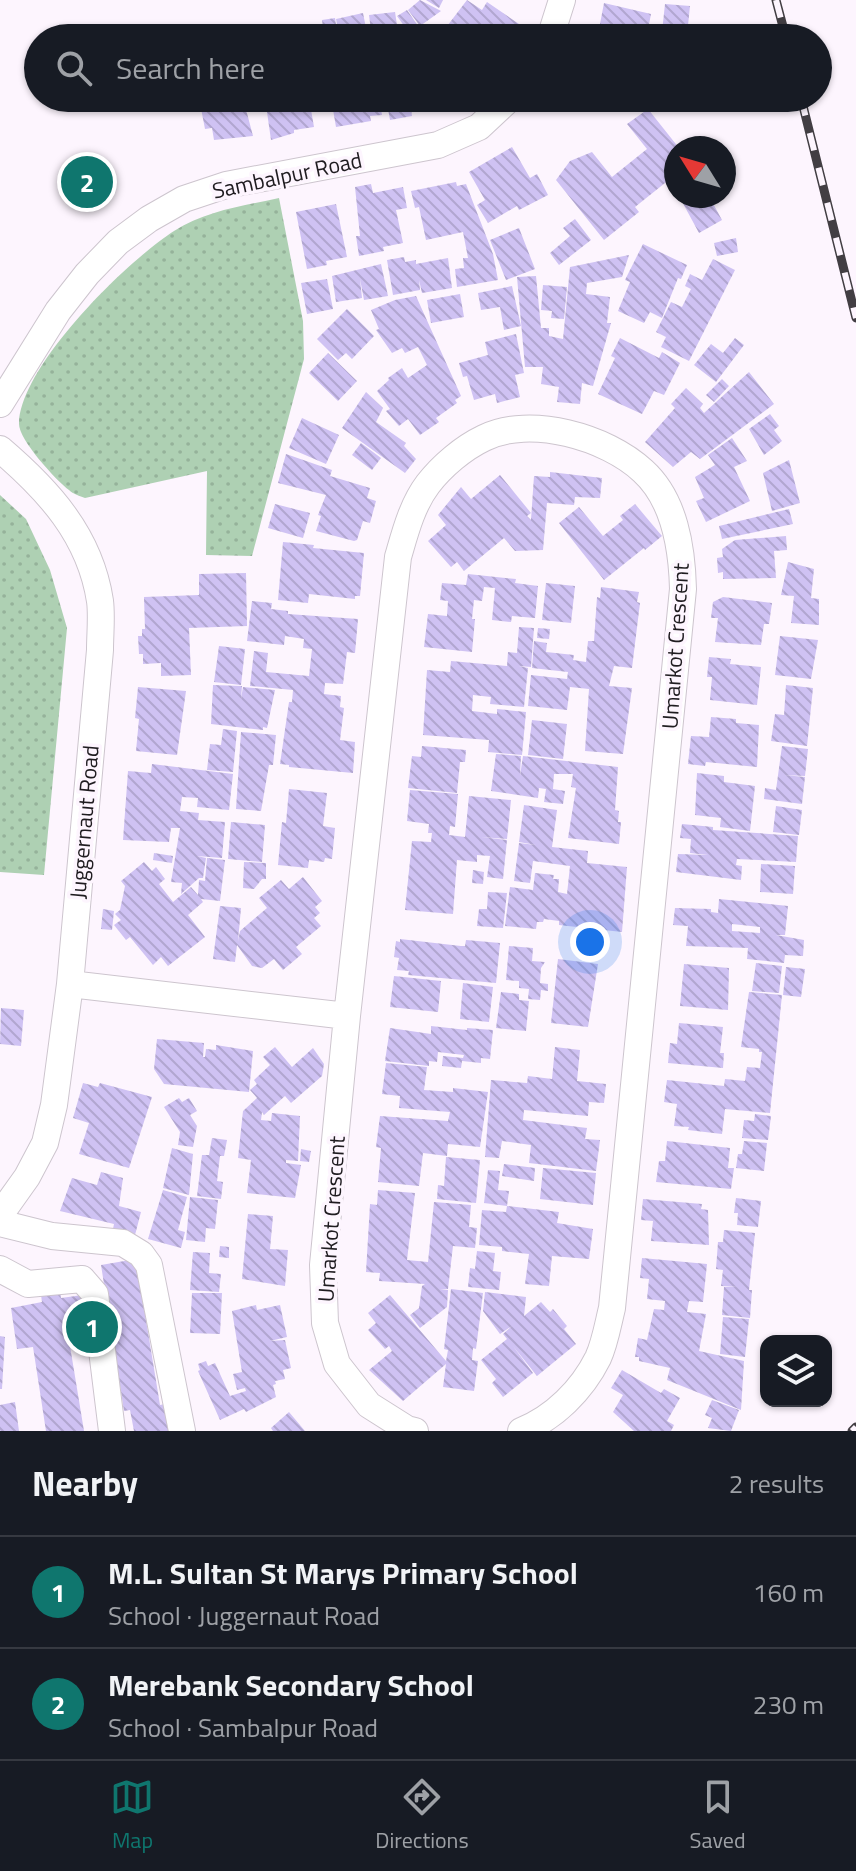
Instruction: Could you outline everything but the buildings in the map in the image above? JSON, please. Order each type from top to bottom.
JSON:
[{"type":"street","points":[[554,24],[562,0]]},
{"type":"street","name":"Sambalpur Road","points":[[0,404],[58,311],[87,274],[118,242],[149,219],[184,199],[226,185],[438,145],[479,127],[495,112]]},
{"type":"street","name":"Umarkot Crescent","points":[[415,1431],[369,1405],[337,1364],[325,1323],[323,1265],[398,557],[408,522],[426,486],[452,459],[485,437],[516,430],[549,429],[584,438],[618,453],[645,472],[663,497],[676,529],[683,557],[683,589],[612,1308],[599,1356],[573,1395],[540,1424],[521,1431]]},
{"type":"street","name":"Juggernaut Road","points":[[0,449],[49,493],[75,529],[89,559],[100,601],[100,650],[70,984],[54,1105],[45,1143],[27,1177],[0,1215]]},
{"type":"street","points":[[70,984],[347,1016]]},
{"type":"street","points":[[0,1223],[52,1236],[123,1243],[141,1254],[149,1265],[182,1431]]},
{"type":"street","points":[[0,1269],[28,1284],[82,1279],[90,1285],[95,1294],[112,1431]]},
{"type":"green space","points":[[279,198],[303,321],[304,359],[252,556],[206,555],[207,471],[85,498],[63,485],[47,469],[31,449],[19,423],[24,399],[37,373],[57,345],[105,290],[154,245],[198,219]]},
{"type":"green space","points":[[0,495],[26,519],[50,570],[67,628],[44,875],[0,872]]},
{"type":"railway","points":[[776,0],[782,24]]},
{"type":"railway","points":[[804,112],[856,318]]},
{"type":"railway","points":[[852,1431],[856,1427]]},
{"type":"place","name":"Merebank Secondary School","points":[[87,182]]},
{"type":"place","name":"M.L. Sultan St Marys Primary School","points":[[92,1327]]}]
